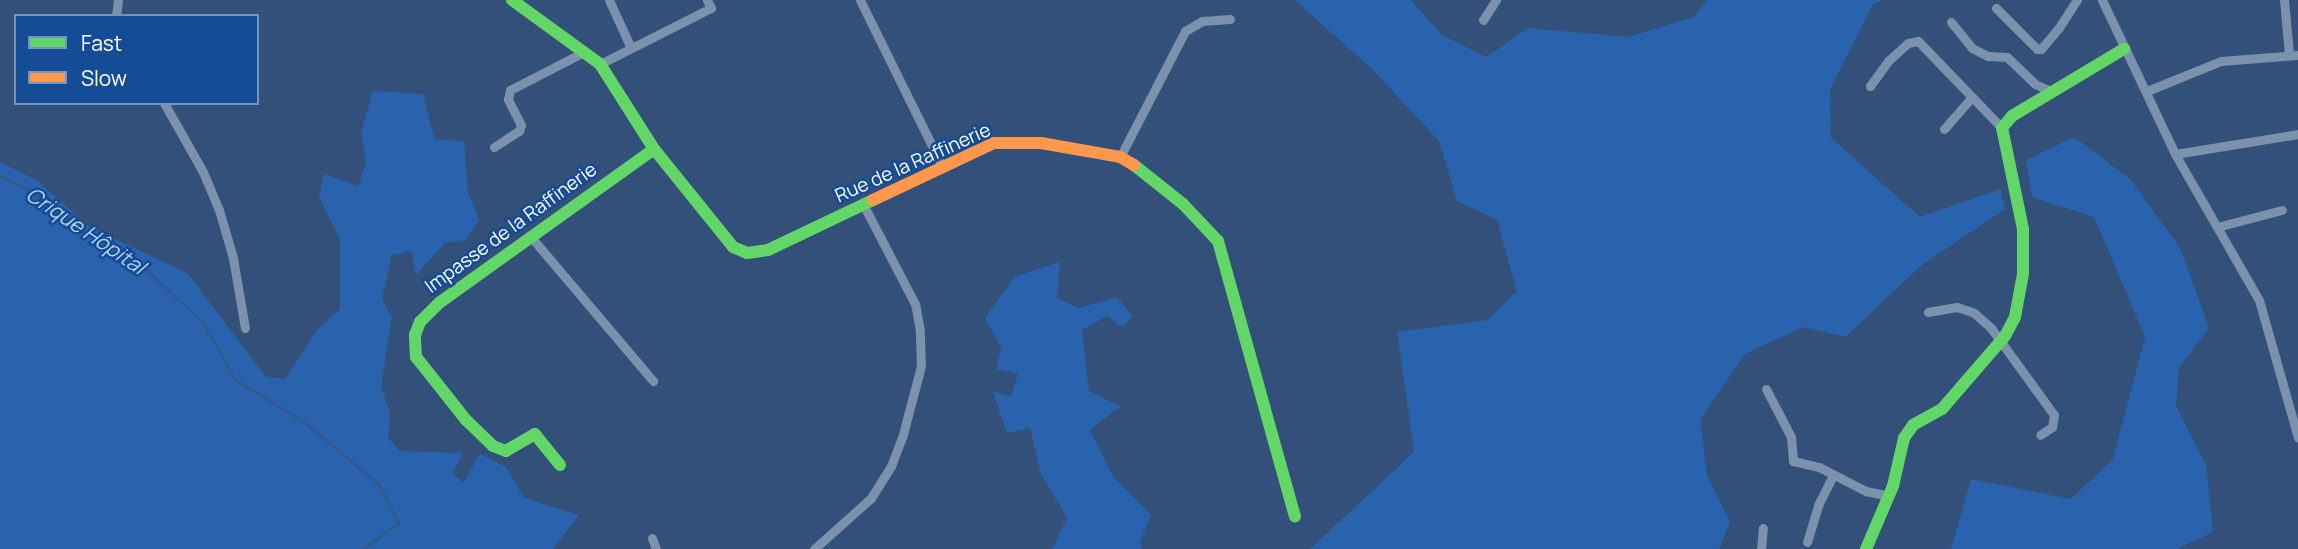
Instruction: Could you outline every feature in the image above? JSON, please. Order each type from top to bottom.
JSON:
[{"type":"street","name":"Rue de la Raffinerie","points":[[512,0],[600,64],[654,149],[733,247],[741,252],[763,252],[994,144],[1041,143],[1120,157],[1137,166],[1183,204],[1219,241],[1295,516]]},
{"type":"street","points":[[609,0],[631,48]]},
{"type":"street","points":[[600,64],[711,8],[707,0]]},
{"type":"street","points":[[860,0],[943,168]]},
{"type":"street","points":[[1483,20],[1496,0]]},
{"type":"street","points":[[1996,8],[2037,49],[2041,49],[2077,0]]},
{"type":"street","points":[[2102,0],[2124,49],[2147,90],[2175,154],[2259,300],[2294,407],[2298,438]]},
{"type":"street","points":[[2147,90],[2221,61],[2293,54],[2284,0]]},
{"type":"street","points":[[1120,157],[1185,31],[1202,21],[1230,19]]},
{"type":"street","points":[[1951,22],[1972,48],[1988,56],[2007,57],[2035,84],[2051,91]]},
{"type":"street","points":[[1866,549],[1889,496],[1903,438],[1913,425],[1942,409],[1999,342],[2015,317],[2023,263],[2023,229],[2002,128],[1918,41],[1912,40],[1888,61],[1870,86]]},
{"type":"street","points":[[2002,128],[2012,116],[2124,49]]},
{"type":"street","points":[[494,147],[519,131],[521,125],[508,99],[510,90],[584,52]]},
{"type":"street","points":[[1944,130],[1971,98]]},
{"type":"street","points":[[165,105],[203,172],[219,210],[233,258],[245,328]]},
{"type":"street","points":[[2175,154],[2298,134]]},
{"type":"street","name":"Impasse de la Raffinerie","points":[[560,465],[535,434],[506,451],[493,446],[466,420],[420,363],[414,349],[417,328],[432,310],[654,149]]},
{"type":"street","points":[[814,549],[871,498],[891,466],[902,438],[921,366],[915,304],[864,206]]},
{"type":"street","points":[[2217,227],[2282,210]]},
{"type":"street","points":[[531,237],[653,381]]},
{"type":"street","points":[[1928,312],[1957,307],[1974,313],[1991,328],[2054,415],[2052,427],[2040,435]]},
{"type":"street","points":[[1766,389],[1791,437],[1793,461],[1819,467],[1866,491],[1889,496]]},
{"type":"street","points":[[1807,542],[1818,505],[1833,476]]},
{"type":"street","points":[[1761,549],[1763,528]]},
{"type":"street","points":[[652,538],[656,549]]},
{"type":"shaded area","points":[[1295,0],[1411,0],[1442,35],[1486,57],[1528,28],[1628,37],[1694,17],[1707,0],[1883,0],[1873,4],[1830,89],[1831,138],[1920,217],[2000,189],[2005,209],[1922,265],[1845,337],[1803,327],[1745,354],[1700,420],[1707,475],[1730,522],[1719,549],[1310,549],[1414,452],[1397,332],[1487,320],[1517,291],[1497,220],[1457,201],[1439,141],[1373,70]]},
{"type":"shaded area","points":[[373,91],[423,94],[435,140],[464,141],[468,193],[479,220],[466,240],[445,243],[416,275],[411,251],[392,255],[382,299],[392,317],[381,386],[390,414],[388,438],[400,451],[463,453],[453,473],[463,483],[480,454],[506,467],[524,498],[579,515],[553,549],[0,549],[0,162],[38,181],[88,226],[187,273],[266,377],[285,379],[318,329],[340,309],[340,240],[319,196],[324,174],[358,186],[366,162],[361,132]]},
{"type":"shaded area","points":[[2074,137],[2131,180],[2180,248],[2209,328],[2179,367],[2176,406],[2206,465],[2213,532],[2177,549],[1951,549],[1971,479],[2071,499],[2113,459],[2145,337],[2094,217],[2032,197],[2026,160]]},
{"type":"shaded area","points":[[1060,262],[1057,298],[1079,308],[1117,297],[1133,317],[1122,327],[1107,316],[1082,330],[1089,391],[1120,406],[1090,430],[1112,475],[1151,515],[1140,542],[1142,549],[1052,549],[1067,518],[1041,474],[1030,428],[1007,433],[993,392],[1011,396],[1018,374],[996,369],[1001,348],[985,318],[1014,277]]},
{"type":"waterway","name":"Crique Hôpital","points":[[0,175],[39,196],[77,229],[132,256],[204,323],[235,379],[303,421],[379,484],[399,523],[364,549]]},
{"type":"traffic: fast","points":[[512,0],[600,64],[654,149],[733,247],[747,253],[768,250],[873,200]]},
{"type":"traffic: fast","points":[[1866,549],[1893,486],[1904,438],[1913,425],[1942,409],[2005,336],[2015,317],[2023,274],[2023,229],[2002,128],[2012,116],[2124,49]]},
{"type":"traffic: fast","points":[[560,465],[535,434],[506,451],[493,446],[466,420],[416,357],[415,335],[420,322],[439,303],[654,149]]},
{"type":"traffic: fast","points":[[1134,165],[1183,204],[1218,241],[1295,516]]},
{"type":"traffic: slow","points":[[873,200],[994,143],[1041,143],[1120,157],[1134,165]]}]
